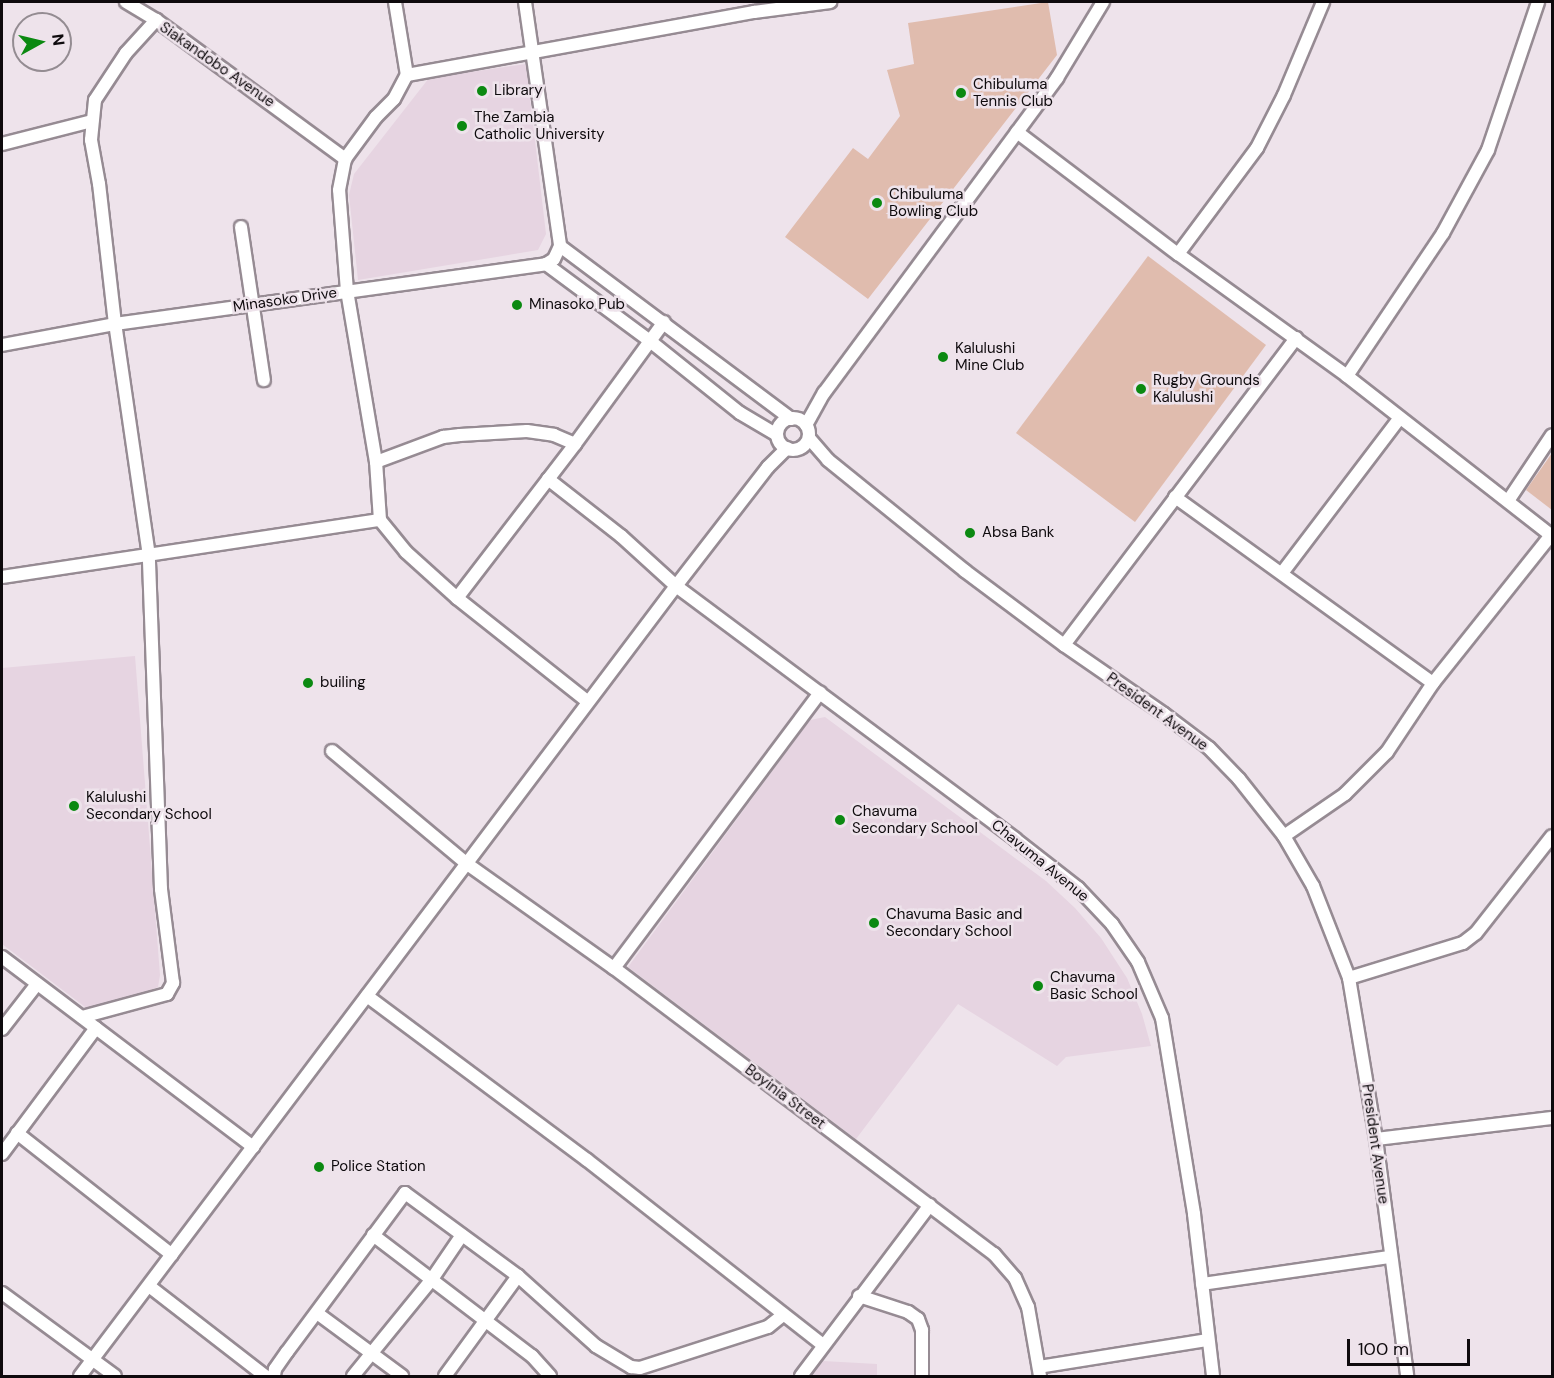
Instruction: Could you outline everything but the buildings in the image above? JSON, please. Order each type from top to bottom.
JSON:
[{"type":"street","points":[[126,2],[156,20]]},
{"type":"street","points":[[395,2],[407,75],[394,99],[376,117],[345,159],[339,209],[347,291],[376,462],[380,520],[406,552],[457,598],[588,702]]},
{"type":"street","points":[[525,2],[560,246],[554,259],[546,264]]},
{"type":"street","points":[[407,75],[753,7],[830,2]]},
{"type":"street","points":[[785,444],[781,424],[799,421],[824,393],[1057,78],[1104,2]]},
{"type":"street","points":[[1178,254],[1257,148],[1284,95],[1323,2]]},
{"type":"street","points":[[1347,376],[1443,232],[1488,150],[1538,2]]},
{"type":"street","name":"Siakandobo Avenue","points":[[82,1017],[167,994],[173,983],[161,889],[149,556],[115,324],[99,184],[91,140],[95,100],[126,53],[156,20],[345,159]]},
{"type":"street","points":[[2,144],[92,121]]},
{"type":"street","points":[[1017,132],[1178,254],[1347,376],[1399,419],[1552,536],[1433,683],[1386,752],[1361,780],[1284,836]]},
{"type":"street","points":[[242,227],[251,304],[264,380]]},
{"type":"street","points":[[80,1377],[466,862],[785,444],[809,438],[799,421],[560,246]]},
{"type":"street","name":"Minasoko Drive","points":[[2,345],[115,324],[546,264]]},
{"type":"street","name":"President Avenue","points":[[546,264],[650,341],[740,413],[785,444],[828,460]]},
{"type":"street","points":[[457,598],[575,444],[664,322]]},
{"type":"street","points":[[1064,645],[1296,338]]},
{"type":"street","points":[[1282,573],[1399,419]]},
{"type":"street","points":[[376,462],[443,437],[460,435],[527,430],[554,435],[575,444]]},
{"type":"street","points":[[1508,501],[1552,435]]},
{"type":"street","name":"President Avenue","points":[[809,438],[828,460],[965,571],[1209,748],[1239,779],[1284,836],[1313,886],[1349,978],[1376,1139],[1407,1377]]},
{"type":"street","name":"Chavuma Avenue","points":[[548,479],[621,536],[676,586],[1078,888],[1112,924],[1138,962],[1162,1018],[1176,1098],[1213,1377]]},
{"type":"street","points":[[1175,496],[1433,683]]},
{"type":"street","points":[[2,577],[380,520]]},
{"type":"street","points":[[614,969],[820,693]]},
{"type":"street","name":"Boyinia Street","points":[[332,751],[466,862],[614,969],[994,1254],[1015,1278],[1028,1306],[1039,1372]]},
{"type":"street","points":[[1349,978],[1463,943],[1476,933],[1552,836]]},
{"type":"street","points":[[2,957],[253,1147]]},
{"type":"street","points":[[2,1029],[37,984]]},
{"type":"street","points":[[367,996],[587,1160],[823,1346]]},
{"type":"street","points":[[2,1154],[96,1028]]},
{"type":"street","points":[[1376,1139],[1552,1118]]},
{"type":"street","points":[[17,1133],[172,1255]]},
{"type":"street","points":[[274,1377],[280,1362],[405,1193],[518,1276],[596,1347],[631,1367],[640,1368],[760,1330],[783,1315]]},
{"type":"street","points":[[801,1377],[859,1296],[930,1205]]},
{"type":"street","points":[[372,1235],[487,1320],[541,1364],[550,1377]]},
{"type":"street","points":[[353,1377],[432,1279],[462,1235]]},
{"type":"street","points":[[1202,1284],[1390,1257]]},
{"type":"street","points":[[445,1377],[518,1276]]},
{"type":"street","points":[[148,1286],[265,1377]]},
{"type":"street","points":[[2,1293],[115,1377]]},
{"type":"street","points":[[859,1296],[908,1312],[918,1319],[922,1330],[922,1377]]},
{"type":"street","points":[[317,1313],[402,1377]]},
{"type":"street","points":[[1039,1372],[1207,1340]]},
{"type":"street","points":[[246,1363],[266,1366],[280,1362]]},
{"type":"shaded area","points":[[1048,2],[1057,55],[868,299],[785,237],[853,148],[868,159],[900,116],[887,70],[914,64],[908,23]]},
{"type":"shaded area","name":"The Zambia Catholic University","points":[[526,64],[546,234],[538,250],[358,280],[349,195],[354,174],[429,78]]},
{"type":"shaded area","name":"Rugby Grounds Kalulushi","points":[[1148,256],[1266,345],[1135,522],[1016,433]]},
{"type":"shaded area","points":[[1552,453],[1552,510],[1526,490]]},
{"type":"shaded area","name":"Kalulushi Secondary School","points":[[135,656],[160,975],[158,987],[93,1013],[2,944],[2,668]]},
{"type":"shaded area","name":"Chavuma Basic and Secondary School","points":[[825,717],[1046,881],[1075,908],[1101,938],[1127,978],[1142,1014],[1151,1046],[1066,1057],[1057,1066],[958,1004],[856,1139],[628,967],[810,720]]},
{"type":"shaded area","points":[[823,1361],[877,1364],[877,1376],[812,1376]]},
{"type":"place","name":"Library","points":[[482,91]]},
{"type":"place","name":"Chibuluma Tennis Club","points":[[961,93]]},
{"type":"place","name":"The Zambia Catholic University","points":[[462,126]]},
{"type":"place","name":"Chibuluma Bowling Club","points":[[877,203]]},
{"type":"place","name":"Minasoko Pub","points":[[517,305]]},
{"type":"place","name":"Kalulushi Mine Club","points":[[943,357]]},
{"type":"place","name":"Rugby Grounds Kalulushi","points":[[1141,389]]},
{"type":"place","name":"Absa Bank","points":[[970,533]]},
{"type":"place","name":"builing","points":[[308,683]]},
{"type":"place","name":"Kalulushi Secondary School","points":[[74,806]]},
{"type":"place","name":"Chavuma Secondary School","points":[[840,820]]},
{"type":"place","name":"Chavuma Basic and Secondary School","points":[[874,923]]},
{"type":"place","name":"Chavuma Basic School","points":[[1038,986]]},
{"type":"place","name":"Police Station","points":[[319,1167]]}]
